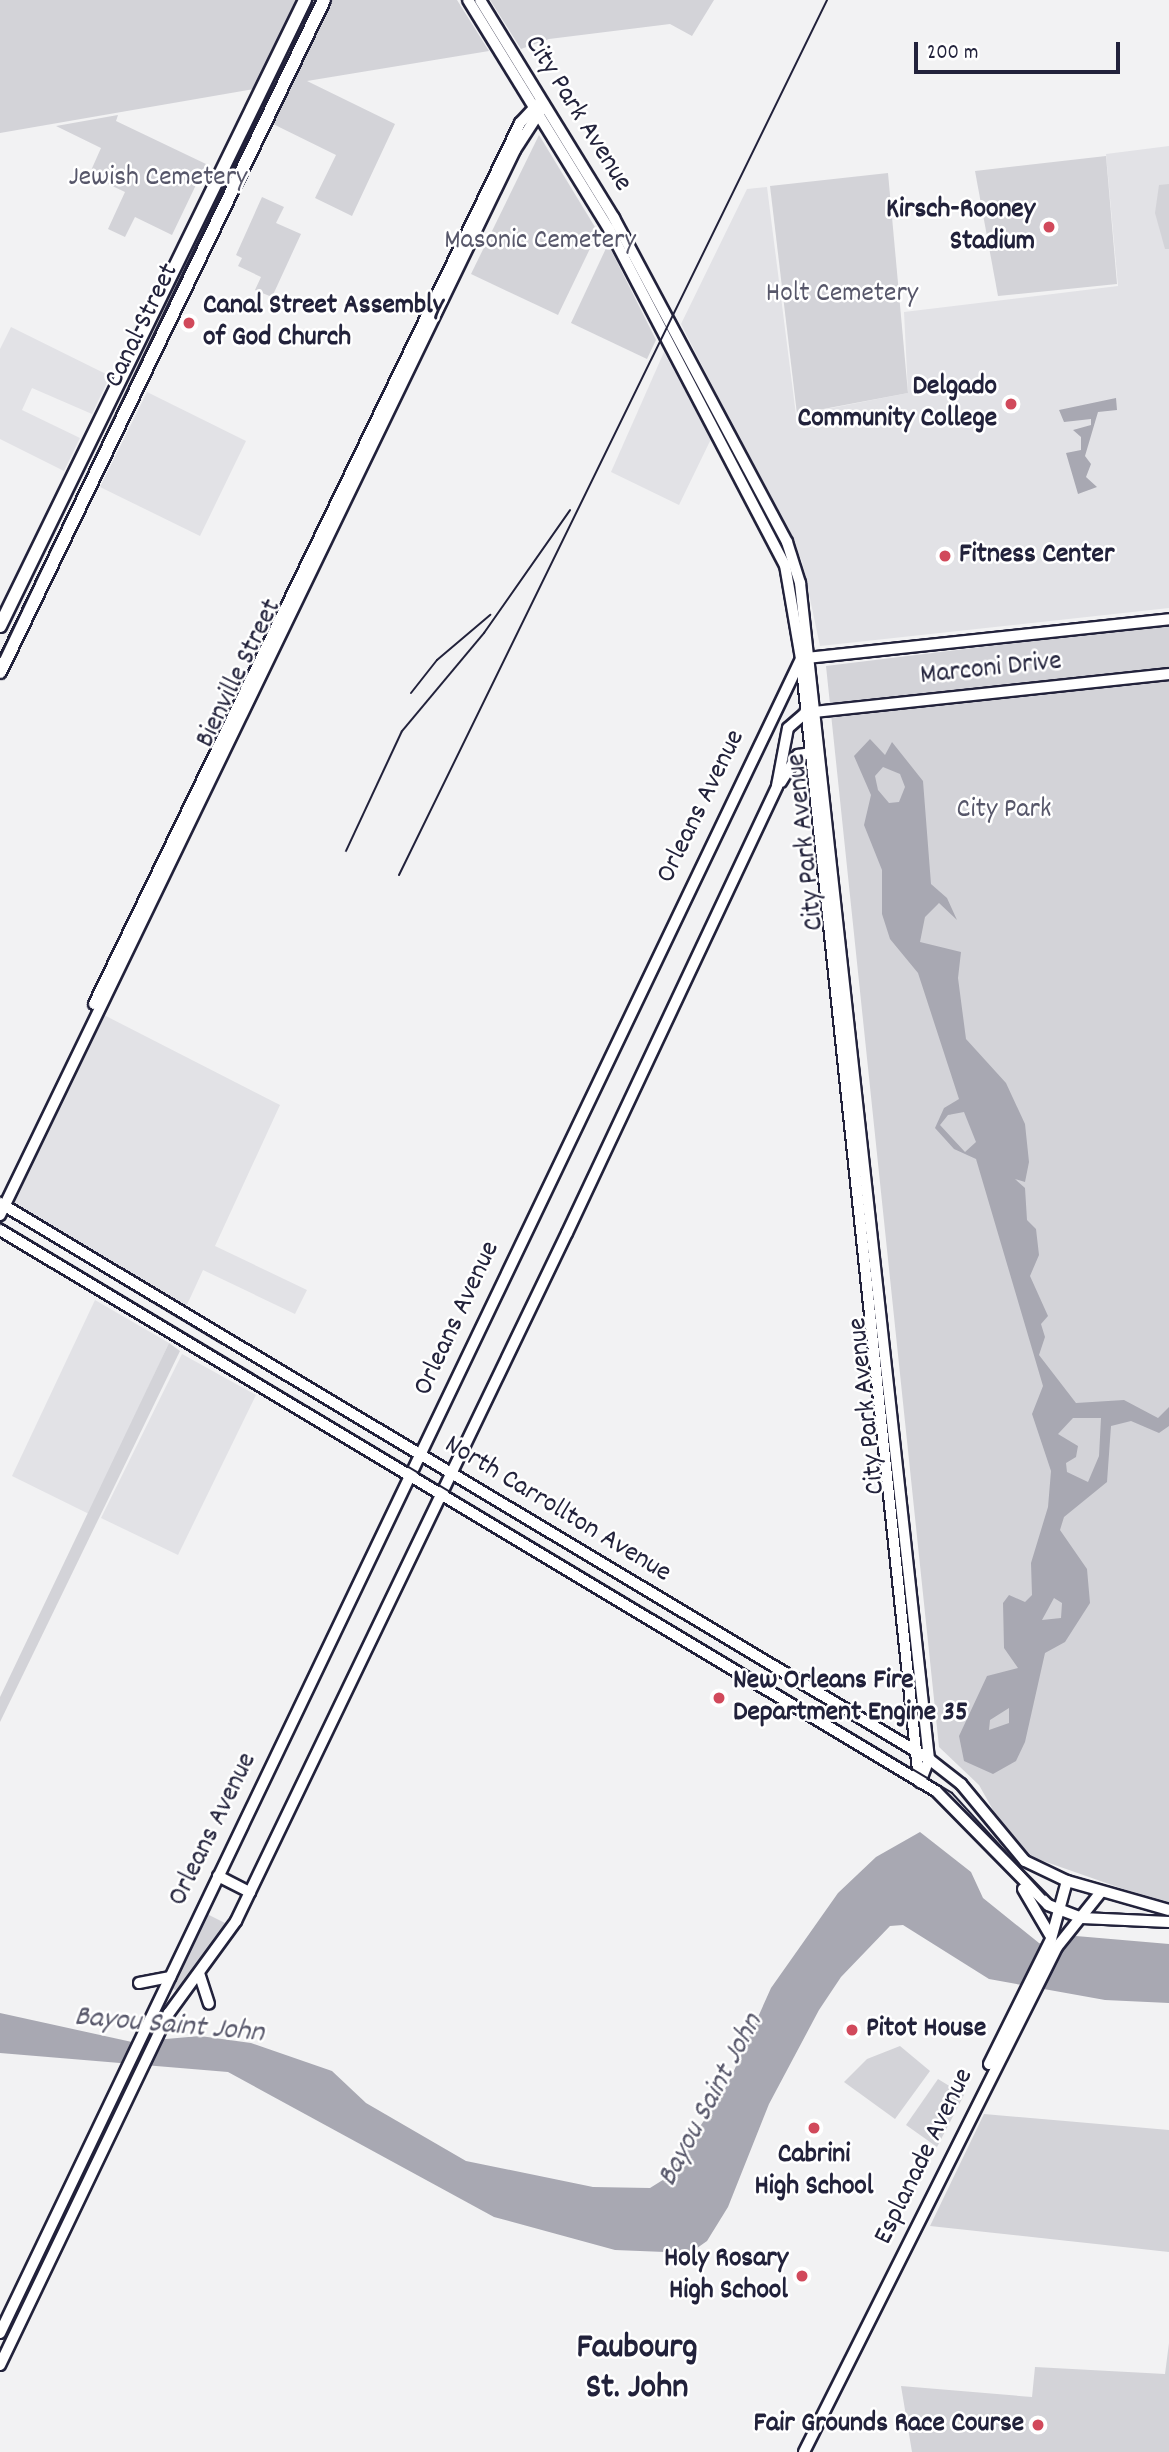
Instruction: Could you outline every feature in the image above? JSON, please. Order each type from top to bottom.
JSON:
[{"type":"main road","name":"Canal Street","points":[[0,626],[305,0]]},
{"type":"main road","name":"Canal Street","points":[[0,672],[178,309],[324,0]]},
{"type":"main road","points":[[159,299],[178,309]]},
{"type":"main road","points":[[46,532],[64,541]]},
{"type":"street","name":"City Park Avenue","points":[[468,0],[614,218],[787,542],[805,661],[805,713],[920,1782]]},
{"type":"street","name":"City Park Avenue","points":[[480,0],[609,229],[772,537],[790,588],[818,711],[929,1759]]},
{"type":"street","name":"Bienville Street","points":[[2,1208],[515,150],[541,112]]},
{"type":"street","name":"Bienville Street","points":[[94,1004],[520,123],[541,112]]},
{"type":"street","points":[[805,661],[1169,619]]},
{"type":"street","name":"Orleans Avenue","points":[[0,2333],[131,2064],[419,1454],[805,661]]},
{"type":"street","name":"Marconi Drive","points":[[818,711],[1169,674]]},
{"type":"street","points":[[805,713],[818,711]]},
{"type":"street","name":"Orleans Avenue","points":[[0,2365],[158,2040],[199,1973],[219,1952],[250,1892],[777,786],[788,728],[805,713]]},
{"type":"street","points":[[777,786],[798,755],[810,753]]},
{"type":"street","name":"North Carrollton Avenue","points":[[2,1208],[929,1759],[961,1784],[1012,1851],[1067,1881],[1169,1910]]},
{"type":"street","name":"North Carrollton Avenue","points":[[0,1230],[410,1473],[920,1782],[964,1813],[1014,1875],[1056,1910]]},
{"type":"street","points":[[40,1254],[51,1235]]},
{"type":"street","points":[[183,1338],[193,1322]]},
{"type":"street","points":[[754,1681],[764,1662]]},
{"type":"street","points":[[920,1782],[929,1759]]},
{"type":"street","points":[[1014,1875],[1052,1944]]},
{"type":"street","points":[[218,1876],[250,1892]]},
{"type":"street","name":"Esplanade Avenue","points":[[798,2452],[1031,1989],[1052,1944],[1056,1910],[1067,1881]]},
{"type":"street","name":"Esplanade Avenue","points":[[1052,1944],[1082,1919],[1101,1892]]},
{"type":"street","points":[[1056,1910],[1082,1919],[1169,1922]]},
{"type":"street","points":[[199,1973],[209,2003]]},
{"type":"street","points":[[139,1983],[170,1977]]},
{"type":"street","name":"Esplanade Avenue","points":[[804,2452],[943,2164]]},
{"type":"shaded area","name":"Delgado Community College","points":[[1169,146],[1169,608],[820,646],[802,561],[681,324],[747,189],[767,187],[796,415],[908,393],[904,312],[1118,286],[1106,154]]},
{"type":"shaded area","points":[[11,327],[110,376],[92,414],[32,388],[22,410],[80,438],[64,471],[0,439],[0,349]]},
{"type":"shaded area","points":[[664,352],[711,439],[679,505],[611,472]]},
{"type":"shaded area","points":[[147,392],[246,441],[200,536],[100,487]]},
{"type":"shaded area","points":[[1116,398],[1117,410],[1098,412],[1085,456],[1091,464],[1086,477],[1097,487],[1078,494],[1066,453],[1081,450],[1081,437],[1073,430],[1091,425],[1091,419],[1064,422],[1059,410]]},
{"type":"shaded area","points":[[870,739],[885,755],[892,742],[923,781],[931,884],[947,898],[957,920],[939,903],[925,917],[920,942],[961,952],[958,978],[966,1039],[1006,1083],[1025,1124],[1029,1162],[1025,1182],[1015,1179],[1025,1188],[1027,1220],[1036,1229],[1039,1255],[1030,1276],[1048,1316],[1041,1324],[1045,1337],[1039,1355],[1076,1403],[1124,1400],[1158,1418],[1169,1407],[1169,1426],[1159,1433],[1131,1421],[1111,1426],[1107,1482],[1064,1517],[1060,1530],[1087,1569],[1090,1603],[1065,1642],[1045,1653],[1025,1742],[1016,1761],[993,1774],[964,1761],[959,1736],[987,1676],[1018,1668],[1004,1648],[1003,1603],[1009,1595],[1025,1602],[1032,1595],[1031,1563],[1048,1507],[1051,1471],[1032,1414],[1043,1386],[976,1159],[954,1149],[935,1128],[944,1108],[959,1099],[918,973],[890,939],[882,914],[882,870],[864,825],[871,795],[854,756]],"holes":[[[883,767],[900,774],[905,787],[899,802],[889,803],[878,790],[875,776]],[[964,1112],[976,1142],[965,1152],[940,1125],[948,1115]],[[1073,1418],[1101,1418],[1099,1456],[1088,1482],[1067,1472],[1066,1463],[1076,1457],[1078,1446],[1058,1434]],[[1054,1598],[1062,1603],[1061,1618],[1042,1620]],[[1009,1708],[1009,1723],[989,1730],[990,1720]]]},
{"type":"shaded area","points":[[102,1014],[280,1105],[215,1246],[307,1290],[295,1314],[203,1270],[186,1307],[14,1204]]},
{"type":"shaded area","points":[[95,1300],[169,1343],[89,1514],[12,1476]]},
{"type":"shaded area","points":[[182,1354],[256,1395],[178,1555],[101,1518]]},
{"type":"shaded area","points":[[920,1832],[971,1872],[983,1898],[1039,1943],[1051,1947],[1076,1936],[1169,1944],[1169,2003],[1105,2000],[989,1979],[903,1925],[890,1926],[841,1977],[819,2010],[769,2104],[728,2207],[707,2241],[690,2253],[615,2250],[494,2217],[228,2072],[0,2053],[0,2013],[132,2042],[200,2036],[251,2043],[332,2071],[366,2103],[466,2161],[593,2187],[650,2188],[666,2178],[728,2084],[771,1988],[838,1893],[876,1857]]},
{"type":"green space","points":[[0,0],[297,0],[254,89],[0,133]]},
{"type":"green space","points":[[332,0],[457,0],[489,51],[307,81],[395,124],[352,216],[315,198],[336,155],[273,124]]},
{"type":"green space","points":[[490,0],[714,0],[692,36],[670,24],[549,39],[521,49]]},
{"type":"green space","name":"Jewish Cemetery","points":[[118,115],[116,121],[206,164],[172,235],[135,217],[125,237],[108,229],[125,192],[89,175],[101,148],[56,126]]},
{"type":"green space","name":"Masonic Cemetery","points":[[539,135],[598,232],[558,315],[471,274]]},
{"type":"green space","name":"Kirsch-Rooney Stadium","points":[[1106,156],[1117,284],[998,296],[975,171]]},
{"type":"green space","name":"Holt Cemetery","points":[[888,173],[908,393],[797,414],[770,186]]},
{"type":"green space","points":[[1169,184],[1169,249],[1165,249],[1155,213],[1159,185]]},
{"type":"green space","points":[[262,197],[284,207],[276,223],[301,234],[272,297],[255,290],[261,277],[238,266],[242,258],[236,255]]},
{"type":"green space","name":"Masonic Cemetery","points":[[608,244],[656,340],[647,359],[571,323]]},
{"type":"green space","name":"City Park","points":[[1169,624],[1169,1905],[1029,1856],[1007,1835],[979,1785],[939,1747],[826,666]]},
{"type":"green space","points":[[169,1343],[180,1351],[0,1722],[0,1697]]},
{"type":"green space","points":[[205,1913],[229,1925],[179,1991],[169,1988]]},
{"type":"green space","points":[[900,2046],[930,2071],[895,2119],[844,2082],[867,2059]]},
{"type":"green space","points":[[938,2079],[964,2095],[937,2147],[906,2125]]},
{"type":"green space","points":[[984,2114],[1169,2130],[1169,2252],[930,2226]]},
{"type":"green space","name":"Fair Grounds Race Course","points":[[1169,2343],[1169,2452],[912,2452],[901,2386],[1032,2397],[1035,2367],[1165,2374]]},
{"type":"tram line","points":[[0,657],[313,0]]},
{"type":"tram line","points":[[0,1222],[952,1793],[1045,1895]]},
{"type":"tram line","points":[[114,1279],[222,1344]]},
{"type":"railway","points":[[399,875],[827,0]]},
{"type":"railway","points":[[346,851],[402,731],[484,633],[570,510]]},
{"type":"railway","points":[[411,693],[437,660],[490,615]]},
{"type":"place","name":"Kirsch-Rooney Stadium","points":[[1049,227]]},
{"type":"place","name":"Canal Street Assembly of God Church","points":[[189,323]]},
{"type":"place","name":"Delgado Community College","points":[[1011,404]]},
{"type":"place","name":"Fitness Center","points":[[945,556]]},
{"type":"place","name":"New Orleans Fire Department Engine 35","points":[[719,1698]]},
{"type":"place","name":"Pitot House","points":[[852,2030]]},
{"type":"place","name":"Cabrini High School","points":[[814,2128]]},
{"type":"place","name":"Holy Rosary High School","points":[[802,2276]]},
{"type":"place","name":"Fair Grounds Race Course","points":[[1038,2425]]},
{"type":"district","name":"Faubourg St. John","points":[[637,2369]]},
{"type":"water label","name":"Bayou Saint John","points":[[169,2027]]},
{"type":"water label","name":"Bayou Saint John","points":[[712,2101]]}]
